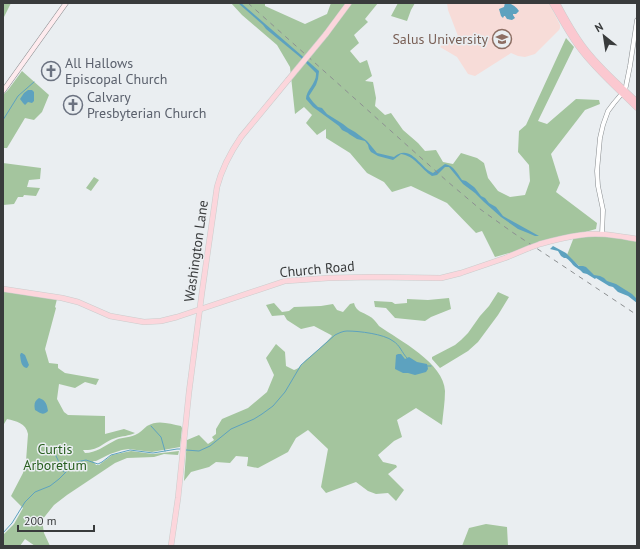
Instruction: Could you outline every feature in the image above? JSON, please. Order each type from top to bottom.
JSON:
[{"type":"highway","points":[[552,3],[571,37],[590,61],[637,102]]},
{"type":"highway","points":[[557,3],[574,34],[583,46],[637,108]]},
{"type":"main road","points":[[3,91],[66,3]]},
{"type":"main road","name":"Washington Lane","points":[[171,546],[200,309],[218,182],[228,156],[241,136],[326,34],[349,3]]},
{"type":"main road","name":"Church Road","points":[[3,289],[62,298],[78,302],[110,316],[144,322],[161,321],[290,280],[373,277],[441,278],[505,258],[540,244],[580,235],[602,234],[637,239]]},
{"type":"street","points":[[602,234],[603,210],[598,186],[597,171],[600,138],[608,112],[624,92],[630,66],[637,20]]},
{"type":"shaded area","name":"Salus University","points":[[447,3],[549,3],[560,25],[560,28],[535,54],[525,57],[511,53],[475,76],[468,74],[457,57],[440,47],[447,40],[452,43],[458,36],[448,10]]},
{"type":"green space","points":[[3,3],[11,3],[3,19]]},
{"type":"green space","points":[[231,3],[265,3],[265,6],[305,24],[327,14],[331,3],[378,3],[365,19],[368,22],[354,35],[359,43],[350,51],[360,63],[367,60],[372,76],[365,81],[373,82],[376,98],[375,106],[385,115],[391,113],[403,130],[425,151],[436,150],[443,162],[453,164],[461,153],[477,158],[484,163],[488,178],[498,191],[510,197],[525,195],[530,181],[529,165],[518,152],[519,131],[526,125],[566,38],[574,47],[538,121],[547,124],[576,99],[599,100],[600,104],[585,110],[551,154],[560,183],[556,192],[597,223],[596,229],[495,257],[482,231],[476,233],[447,203],[411,186],[392,192],[384,182],[367,173],[350,153],[326,138],[326,129],[317,135],[306,123],[312,115],[304,107],[295,114],[290,67],[277,45],[242,15]]},
{"type":"green space","points":[[398,3],[415,3],[407,21],[391,16]]},
{"type":"green space","points":[[22,71],[49,95],[42,112],[34,120],[25,118],[7,148],[3,148],[3,95]]},
{"type":"green space","points":[[3,163],[41,168],[40,179],[29,180],[27,187],[40,188],[36,196],[24,195],[23,197],[18,197],[14,204],[3,205]]},
{"type":"green space","points":[[94,177],[99,180],[91,191],[86,188]]},
{"type":"green space","points":[[600,235],[637,241],[637,299],[582,268],[567,255],[574,237]]},
{"type":"green space","name":"Curtis Arboretum","points":[[3,291],[57,299],[45,349],[49,363],[58,364],[58,368],[65,373],[99,379],[96,385],[85,382],[75,388],[59,384],[57,399],[64,412],[68,415],[105,416],[105,434],[124,429],[135,433],[118,437],[97,448],[83,450],[85,453],[96,451],[116,440],[135,435],[151,424],[160,422],[168,423],[181,426],[182,428],[180,447],[152,452],[129,449],[122,450],[93,461],[96,465],[99,465],[112,455],[131,451],[153,454],[179,451],[178,455],[164,454],[154,457],[127,458],[115,463],[67,495],[54,505],[42,520],[44,533],[50,546],[35,546],[25,539],[20,546],[3,546],[3,535],[14,524],[23,508],[11,496],[23,473],[26,461],[28,434],[25,427],[17,422],[7,419],[4,424],[3,423]]},
{"type":"green space","points":[[498,292],[509,297],[478,342],[468,351],[440,368],[432,357],[455,345],[461,340],[489,306]]},
{"type":"green space","points":[[449,298],[451,309],[425,321],[395,318],[386,308],[375,307],[374,301],[392,302],[395,304],[407,303],[407,299],[428,300]]},
{"type":"green space","points":[[274,303],[282,312],[289,311],[294,307],[333,304],[337,310],[343,312],[350,304],[354,303],[358,310],[419,353],[437,371],[443,381],[445,391],[442,425],[416,408],[397,420],[402,437],[394,441],[378,455],[383,462],[396,465],[397,467],[388,474],[404,490],[396,501],[388,493],[376,494],[368,491],[356,482],[326,493],[321,487],[328,449],[308,430],[296,438],[288,452],[258,468],[247,466],[248,457],[236,456],[230,463],[216,462],[209,467],[191,472],[184,481],[187,440],[199,435],[208,444],[214,440],[212,437],[216,434],[216,429],[222,419],[248,408],[267,392],[274,375],[266,358],[276,344],[285,352],[286,366],[294,370],[332,336],[314,326],[301,329],[287,320],[284,315],[272,316],[266,305]]},
{"type":"green space","points":[[486,524],[507,527],[508,546],[462,546],[469,528]]},
{"type":"water","points":[[238,3],[241,3],[319,71],[316,85],[309,96],[310,98],[327,114],[367,141],[377,153],[394,157],[400,153],[405,153],[415,158],[433,173],[445,164],[451,166],[462,180],[474,187],[481,196],[496,207],[503,216],[539,236],[535,236],[518,229],[501,217],[463,184],[449,167],[445,167],[437,175],[432,176],[410,157],[401,154],[393,160],[378,156],[371,152],[365,141],[357,139],[342,130],[339,126],[313,107],[306,99],[306,96],[315,80],[316,73],[300,57],[266,29]]},
{"type":"water","points":[[505,3],[513,5],[519,11],[516,14],[513,14],[515,18],[512,20],[507,19],[505,16],[503,18],[501,16],[499,9],[504,7]]},
{"type":"water","points":[[28,90],[32,90],[34,92],[34,101],[32,103],[28,102],[25,105],[20,99]]},
{"type":"water","points":[[553,246],[566,253],[579,266],[586,267],[594,275],[600,276],[607,281],[616,284],[632,294],[637,299],[637,303],[628,296],[618,292],[613,287],[583,273],[566,258],[561,256],[558,251],[550,249]]},
{"type":"water","points":[[21,353],[25,355],[29,365],[27,368],[22,363]]},
{"type":"water","points":[[401,354],[405,359],[409,357],[417,362],[427,364],[428,369],[426,372],[415,375],[403,373],[395,369],[396,355]]},
{"type":"water","points":[[39,398],[45,401],[47,405],[48,411],[42,414],[35,410],[34,406],[36,400]]},
{"type":"waterway","points":[[3,120],[18,96],[34,82]]},
{"type":"waterway","points":[[186,450],[199,451],[210,446],[231,429],[254,419],[273,406],[285,392],[301,365],[335,335],[346,331],[371,333],[384,336],[395,343],[407,358]]},
{"type":"waterway","points":[[426,366],[431,366]]},
{"type":"waterway","points":[[151,426],[161,437],[165,451]]},
{"type":"waterway","points":[[3,533],[12,523],[25,502],[35,492],[50,486],[76,462],[86,460],[98,464],[111,455],[130,450],[153,453],[181,449]]},
{"type":"waterway","points":[[53,450],[64,472]]},
{"type":"railway","points":[[248,3],[480,209],[637,315]]},
{"type":"place","name":"Salus University","points":[[502,39]]},
{"type":"place","name":"All Hallows Episcopal Church","points":[[51,71]]},
{"type":"place","name":"Calvary Presbyterian Church","points":[[73,105]]}]
